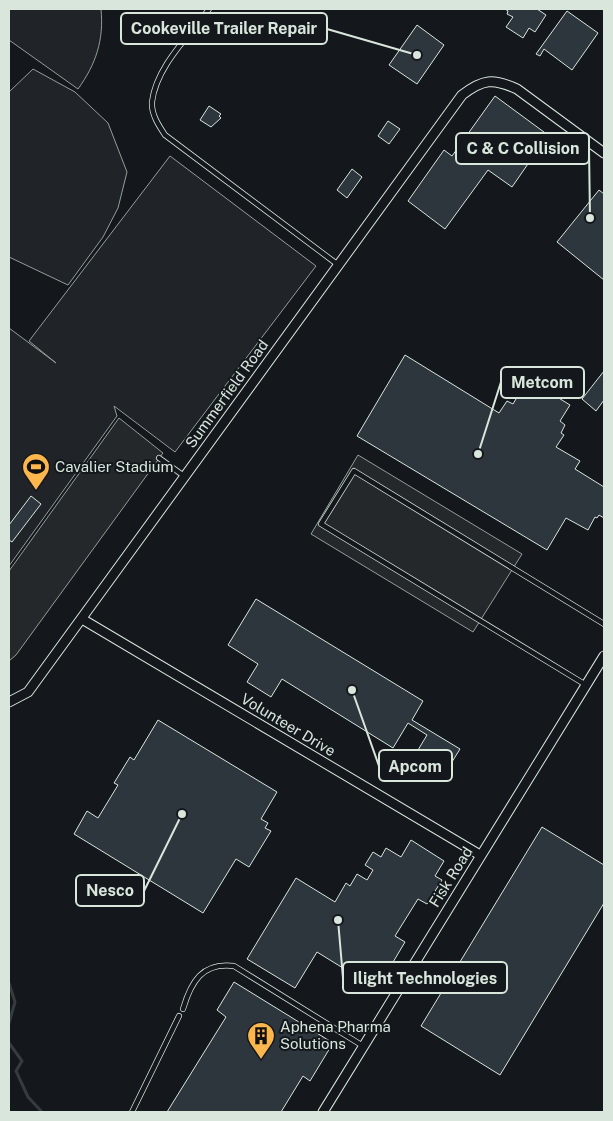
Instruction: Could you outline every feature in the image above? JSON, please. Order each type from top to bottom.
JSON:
[{"type":"street","name":"Summerfield Road","points":[[9,702],[28,692],[337,264],[462,96],[474,86],[489,81],[502,82],[517,89],[604,154]]},
{"type":"street","name":"Volunteer Drive","points":[[82,619],[480,855]]},
{"type":"street","name":"Fisk Road","points":[[323,1112],[604,656]]},
{"type":"lane","points":[[209,9],[162,72],[152,103],[156,121],[165,135],[337,264]]},
{"type":"lane","points":[[160,458],[184,476]]},
{"type":"lane","points":[[586,685],[321,524],[354,471],[604,624]]},
{"type":"lane","points":[[182,1009],[190,986],[208,968],[222,964],[234,966],[363,1046]]},
{"type":"lane","points":[[132,1112],[179,1016]]},
{"type":"shaded area","points":[[9,9],[101,9],[100,41],[90,70],[78,89],[9,40]]},
{"type":"shaded area","points":[[33,69],[75,92],[108,123],[127,172],[118,208],[103,237],[68,285],[9,257],[9,92]]},
{"type":"shaded area","points":[[170,156],[316,266],[175,452],[114,406],[117,416],[9,566],[9,328],[56,363],[29,341]]},
{"type":"shaded area","points":[[119,418],[163,453],[16,655],[9,661],[9,571]]},
{"type":"shaded area","points":[[358,455],[522,554],[473,632],[311,534]]},
{"type":"building","points":[[505,9],[537,9],[546,15],[535,32],[529,28],[523,38],[506,27],[513,17],[507,14],[508,11]]},
{"type":"building","points":[[567,11],[598,33],[572,70],[544,49],[540,56],[536,54]]},
{"type":"building","points":[[417,25],[444,45],[417,84],[389,65]]},
{"type":"building","points":[[495,96],[548,135],[512,187],[488,170],[445,229],[408,201],[444,150],[452,156]]},
{"type":"building","points":[[209,106],[221,114],[219,116],[221,118],[211,127],[200,120]]},
{"type":"building","points":[[388,121],[400,129],[389,144],[378,136]]},
{"type":"building","points":[[352,169],[362,177],[347,198],[337,190]]},
{"type":"building","points":[[599,190],[604,194],[604,280],[557,242]]},
{"type":"building","points":[[405,355],[499,413],[507,401],[513,404],[528,379],[570,405],[560,421],[565,425],[561,433],[564,435],[556,447],[580,461],[575,469],[604,487],[604,518],[599,515],[597,518],[595,517],[588,530],[566,518],[547,550],[357,436]]},
{"type":"building","points":[[604,371],[604,400],[596,411],[582,399]]},
{"type":"building","points":[[31,496],[41,504],[12,542],[9,540],[9,525]]},
{"type":"building","points":[[256,599],[423,701],[412,720],[460,749],[442,778],[412,760],[427,735],[408,723],[393,748],[282,679],[271,697],[247,682],[258,664],[228,645]]},
{"type":"building","points":[[158,720],[277,792],[261,819],[268,823],[265,828],[271,831],[249,867],[236,859],[203,913],[74,834],[87,811],[98,818],[118,785],[114,783],[130,757],[134,760]]},
{"type":"building","points":[[542,827],[604,865],[604,903],[500,1075],[421,1026]]},
{"type":"building","points":[[411,840],[444,861],[435,876],[442,880],[427,904],[418,899],[395,936],[405,942],[377,989],[317,952],[295,988],[247,959],[296,878],[335,902],[346,883],[350,886],[357,874],[367,880],[373,870],[365,865],[373,852],[381,857],[386,848],[401,857]]},
{"type":"building","name":"Aphena Pharma Solutions","points":[[234,982],[333,1043],[310,1081],[303,1076],[281,1112],[167,1112],[226,1017],[217,1010]]},
{"type":"waterway","points":[[9,983],[15,1002],[9,1023]]},
{"type":"waterway","points":[[9,1043],[22,1061],[16,1071],[28,1097],[42,1112]]},
{"type":"place","name":"Cookeville Trailer Repair","points":[[417,55]]},
{"type":"place","name":"C & C Collision","points":[[590,218]]},
{"type":"place","name":"Metcom","points":[[478,454]]},
{"type":"place","name":"Cavalier Stadium","points":[[36,491]]},
{"type":"place","name":"Apcom","points":[[352,690]]},
{"type":"place","name":"Nesco","points":[[182,814]]},
{"type":"place","name":"Ilight Technologies","points":[[338,920]]},
{"type":"place","name":"Aphena Pharma Solutions","points":[[261,1060]]}]
